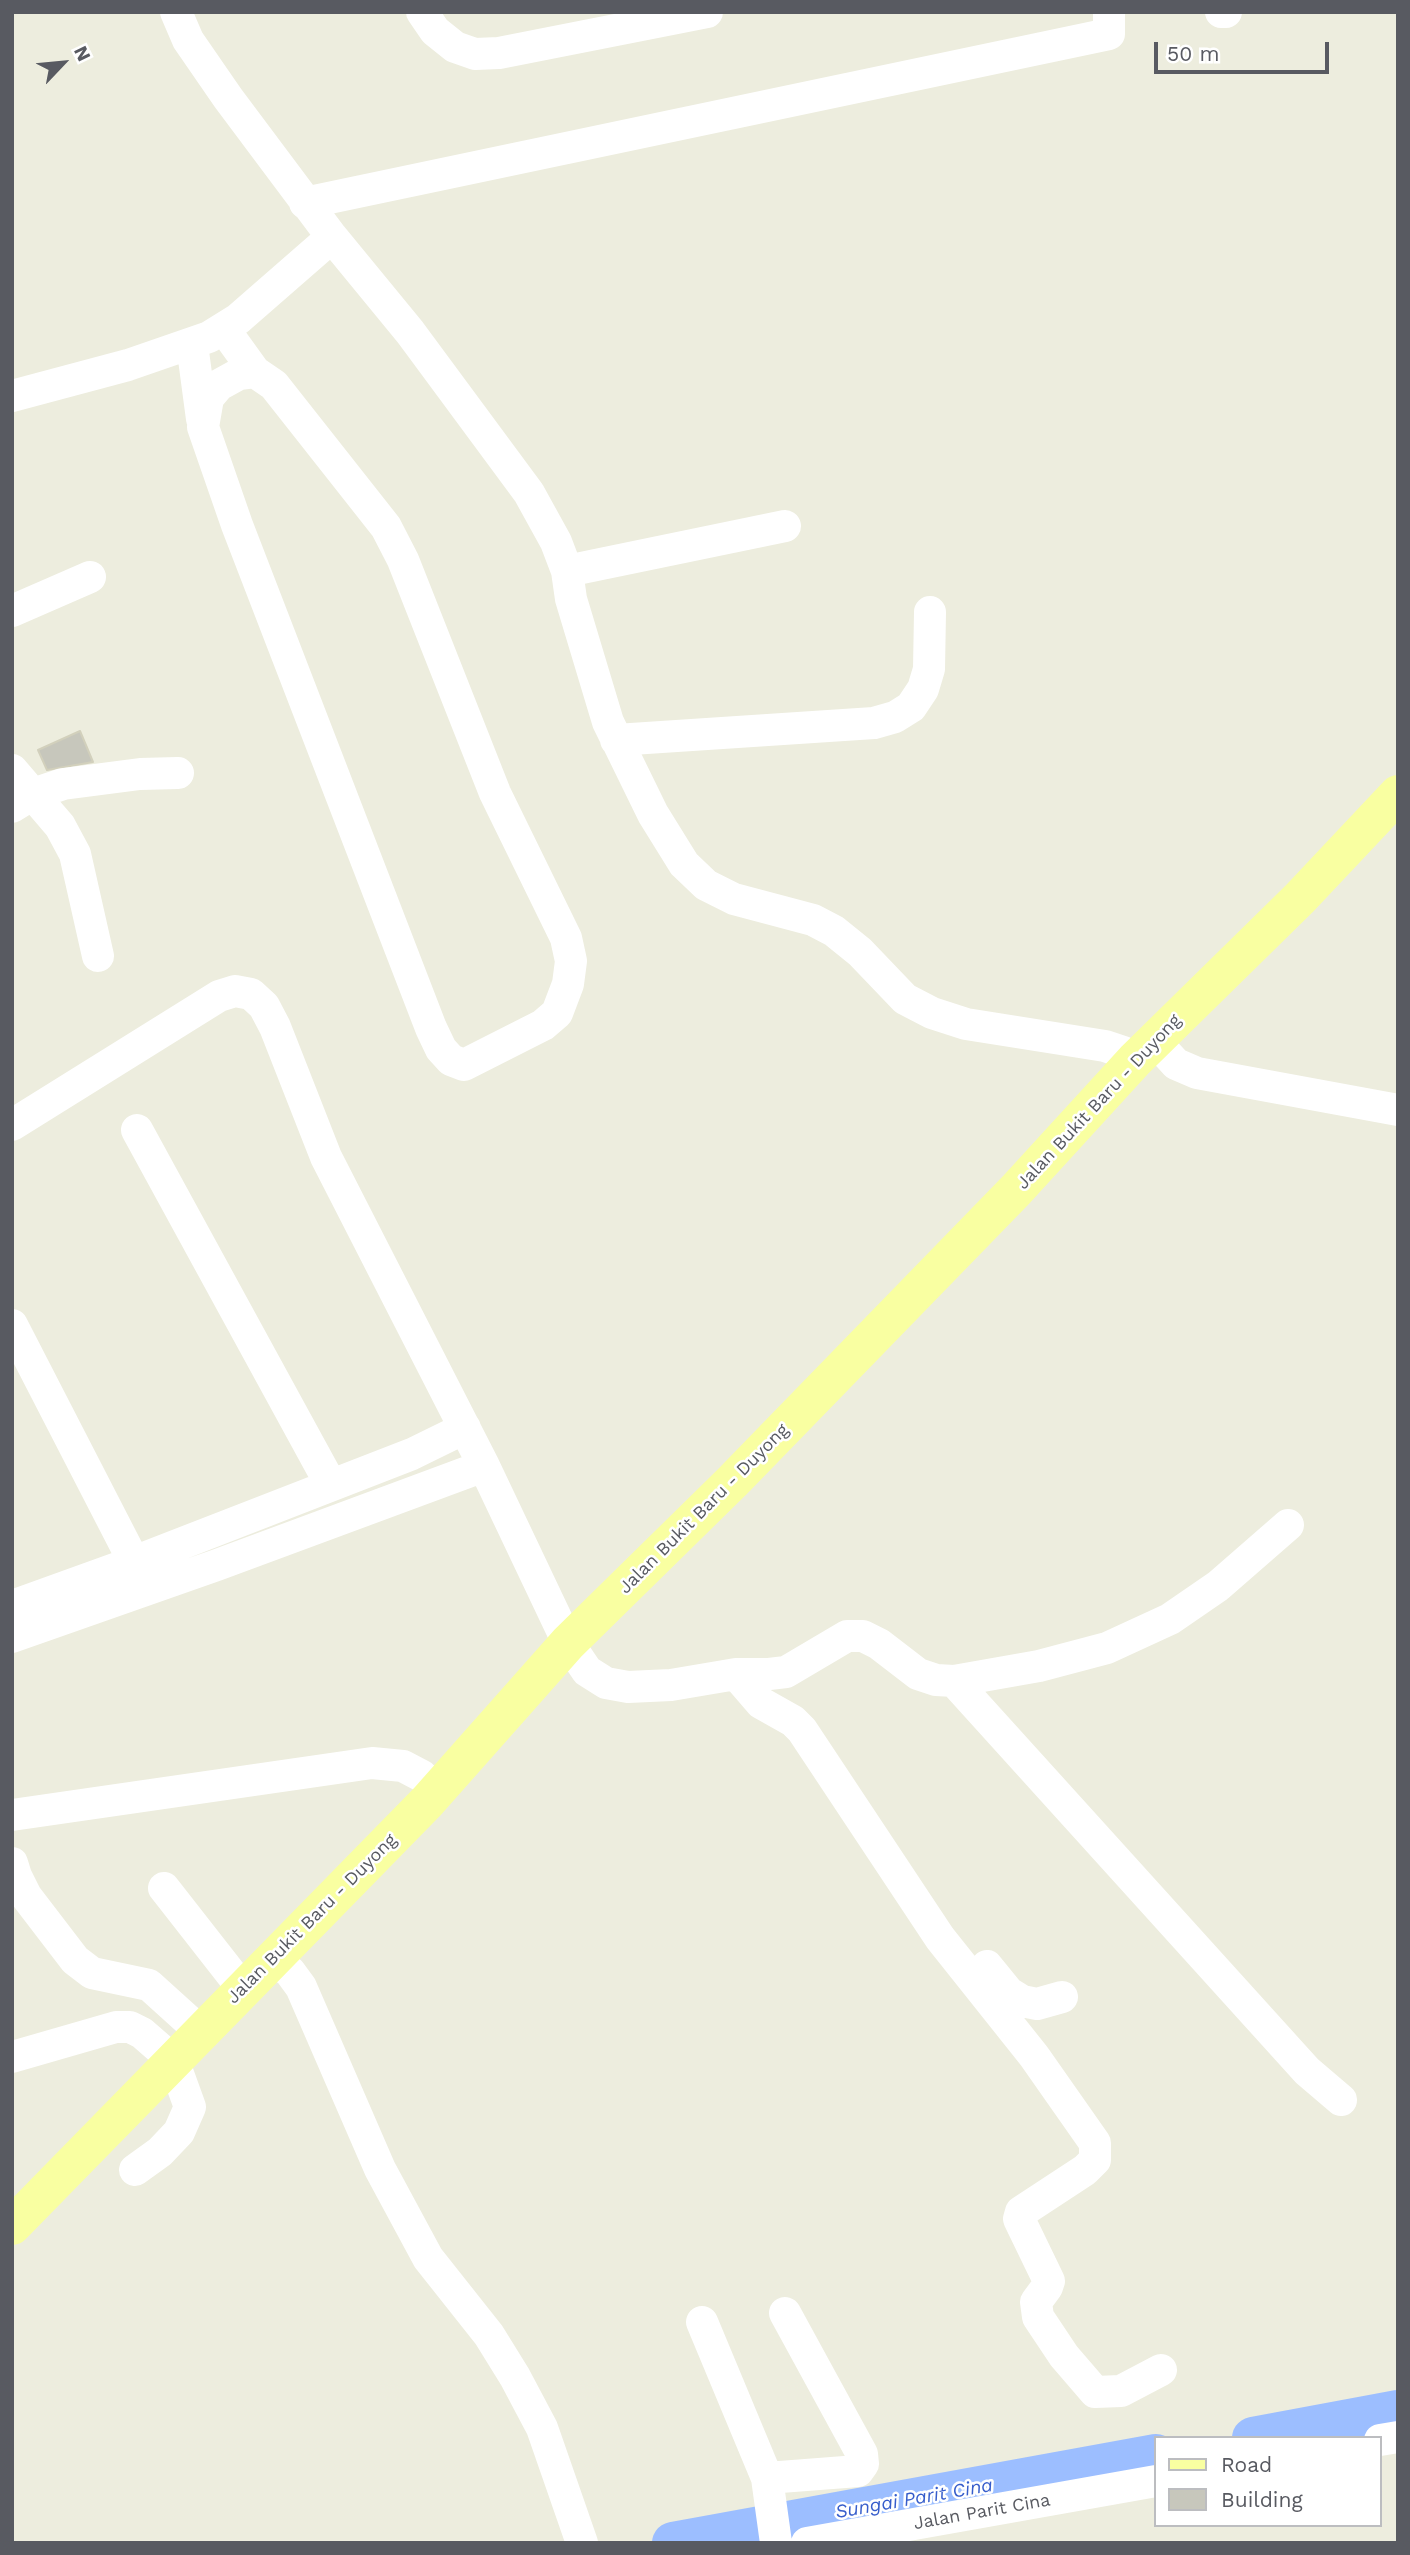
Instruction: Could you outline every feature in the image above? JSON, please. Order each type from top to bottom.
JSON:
[{"type":"main road","name":"Jalan Bukit Baru - Duyong","points":[[12,2226],[437,1791],[568,1643],[733,1481],[1016,1190],[1145,1051],[1300,898],[1398,794]]},
{"type":"street","points":[[176,12],[188,40],[306,203],[410,332],[530,493],[556,542],[567,571],[571,599],[602,705],[616,740],[653,814],[684,864],[706,885],[734,899],[813,919],[834,931],[860,952],[905,999],[932,1013],[966,1024],[1105,1046],[1123,1052],[1145,1051],[1197,1073],[1398,1110]]},
{"type":"street","points":[[422,12],[435,31],[455,47],[475,54],[499,53],[707,12]]},
{"type":"street","points":[[306,203],[1109,23]]},
{"type":"street","points":[[12,397],[128,365],[192,344],[224,329],[239,320],[332,237]]},
{"type":"street","points":[[192,344],[203,427],[242,538],[431,1028],[441,1049],[451,1060],[464,1065],[543,1025],[557,1013],[568,985],[571,961],[566,938],[495,793],[403,560],[386,527],[274,385],[255,372],[224,329]]},
{"type":"street","points":[[203,427],[208,398],[219,385],[239,374],[255,372]]},
{"type":"street","points":[[567,571],[785,526]]},
{"type":"street","points":[[12,611],[90,577]]},
{"type":"street","points":[[616,740],[874,723],[895,717],[911,707],[923,689],[929,669],[930,612]]},
{"type":"street","points":[[12,770],[23,800],[60,826],[75,854],[98,956]]},
{"type":"street","points":[[23,800],[62,784],[140,774],[178,773]]},
{"type":"street","points":[[12,1125],[219,996],[235,991],[251,994],[264,1006],[275,1027],[326,1157],[484,1466],[568,1643],[587,1671],[606,1684],[628,1687],[671,1685],[736,1674],[786,1672],[847,1636],[863,1636],[879,1644],[918,1674],[936,1680],[954,1681],[1039,1666],[1107,1648],[1170,1619],[1218,1586],[1288,1525]]},
{"type":"street","points":[[137,1130],[331,1485]]},
{"type":"street","points":[[12,1325],[134,1562]]},
{"type":"street","points":[[12,1606],[134,1562],[412,1454],[465,1429]]},
{"type":"street","points":[[12,1637],[484,1466]]},
{"type":"street","points":[[736,1674],[761,1703],[793,1721],[802,1730],[940,1938],[1034,2056],[1095,2143],[1095,2160],[1085,2170],[1021,2212],[1019,2219],[1049,2281],[1036,2302],[1038,2317],[1064,2356],[1095,2392],[1121,2390],[1161,2370]]},
{"type":"street","points":[[769,1674],[796,1698],[905,1861],[994,1977],[1009,1993],[1022,2001],[1037,2004],[1062,1997]]},
{"type":"street","points":[[954,1681],[1307,2071],[1341,2100]]},
{"type":"street","points":[[12,1815],[372,1763],[403,1766],[422,1776],[437,1791]]},
{"type":"street","points":[[12,1863],[26,1896],[75,1959],[92,1973],[149,1985],[201,2032]]},
{"type":"street","points":[[164,1888],[243,1989]]},
{"type":"street","points":[[273,1959],[290,1972],[301,1987],[380,2169],[428,2258],[489,2336],[515,2377],[542,2428],[580,2535]]},
{"type":"street","points":[[12,2057],[116,2027],[130,2028],[142,2033],[173,2060],[190,2107],[179,2132],[160,2152],[135,2170]]},
{"type":"street","points":[[767,2479],[858,2471],[863,2464],[862,2454],[785,2313]]},
{"type":"street","points":[[702,2322],[767,2479],[774,2530]]},
{"type":"street","name":"Jalan Parit Cina","points":[[807,2543],[1154,2481]]},
{"type":"building","points":[[80,731],[93,762],[47,770],[38,750]]},
{"type":"waterway","name":"Sungai Parit Cina","points":[[1264,2436],[1398,2411]]},
{"type":"waterway","name":"Sungai Parit Cina","points":[[673,2543],[1154,2455]]}]
